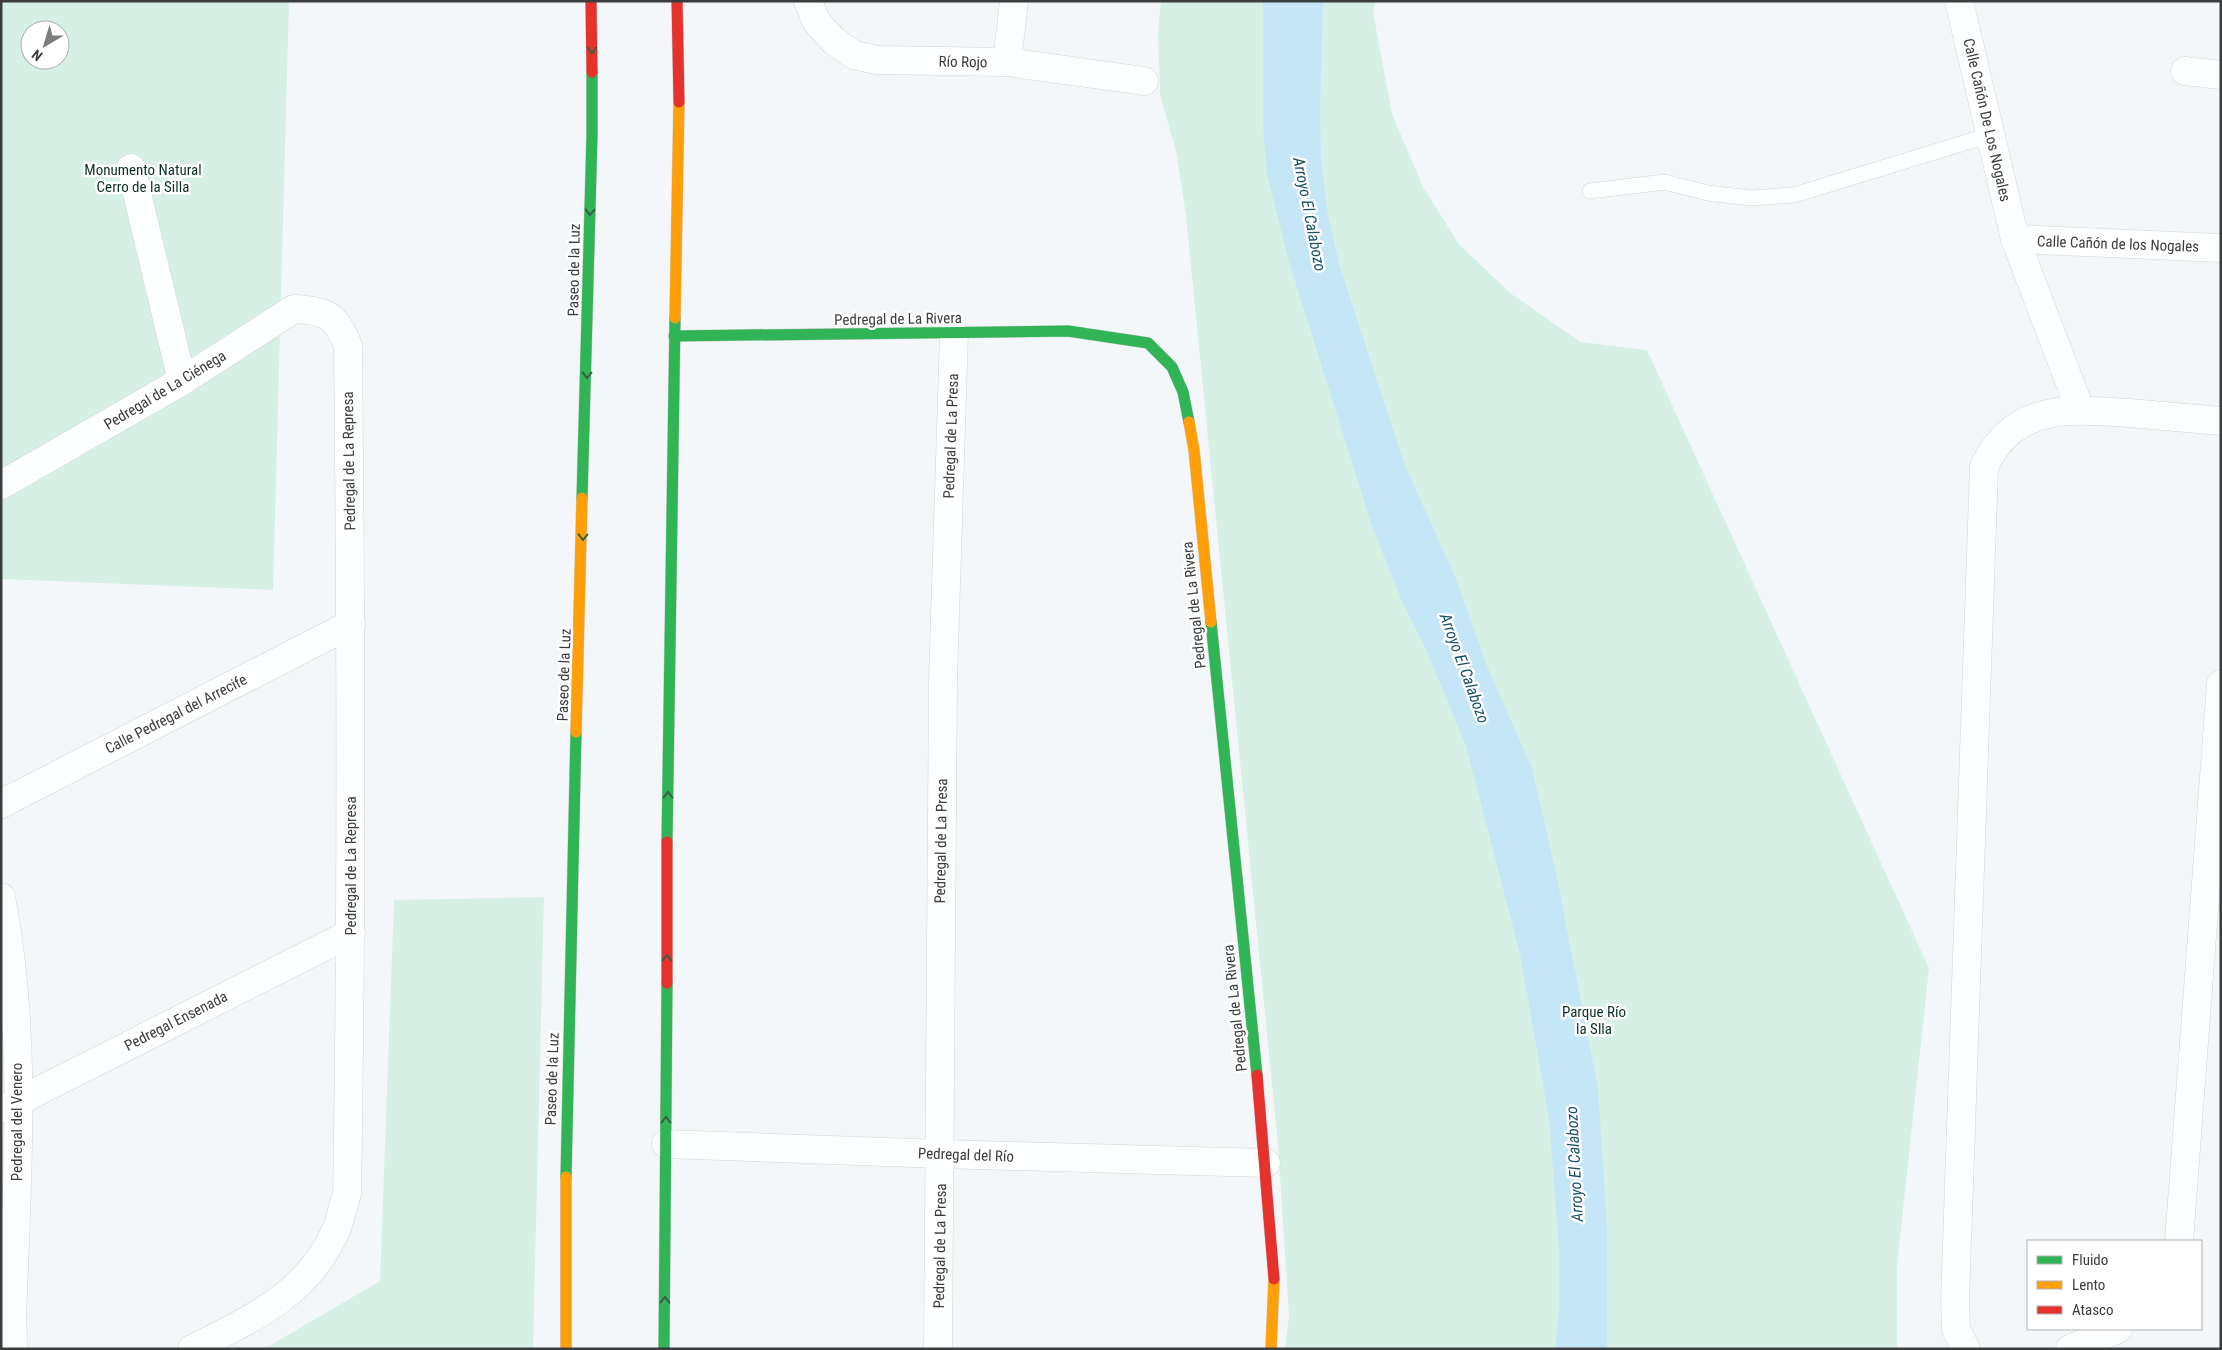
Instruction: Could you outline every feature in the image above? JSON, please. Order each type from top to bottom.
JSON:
[{"type":"street","name":"Paseo de la Luz","points":[[566,1349],[566,1128],[592,165],[591,1]]},
{"type":"street","points":[[664,1349],[669,633],[679,92],[677,1]]},
{"type":"street","name":"Río Rojo","points":[[808,1],[816,22],[832,40],[854,55],[877,60],[1007,62],[1144,81]]},
{"type":"street","points":[[1007,62],[1014,1]]},
{"type":"street","name":"Calle Cañón De Los Nogales","points":[[1959,1],[2016,240],[2080,409]]},
{"type":"street","points":[[2185,71],[2221,74]]},
{"type":"street","points":[[131,168],[182,382]]},
{"type":"street","name":"Calle Cañón de los Nogales","points":[[2016,240],[2221,248]]},
{"type":"street","name":"Pedregal de La Ciénega","points":[[1,485],[182,382],[294,309],[313,310],[330,315]]},
{"type":"street","name":"Pedregal de La Represa","points":[[192,1349],[263,1313],[294,1289],[320,1258],[337,1227],[347,1194],[351,933],[348,346],[342,330],[330,315]]},
{"type":"street","name":"Pedregal de La Rivera","points":[[674,336],[954,334],[1068,331],[1106,335],[1148,343],[1172,367],[1183,392],[1194,450],[1266,1163],[1274,1283],[1271,1349]]},
{"type":"street","name":"Pedregal de La Presa","points":[[938,1349],[941,1154],[940,954],[943,698],[954,334]]},
{"type":"street","points":[[1966,1349],[1956,1329],[1955,1300],[1982,479],[1984,467],[1991,453],[2009,432],[2028,420],[2050,412],[2080,409],[2221,421]]},
{"type":"street","name":"Calle Pedregal del Arrecife","points":[[1,804],[350,624]]},
{"type":"street","points":[[2179,1240],[2221,684]]},
{"type":"street","name":"Pedregal del Venero","points":[[1,897],[7,929],[16,1019],[10,1105],[12,1319],[14,1349]]},
{"type":"street","name":"Pedregal Ensenada","points":[[10,1105],[351,933]]},
{"type":"street","name":"Pedregal del Río","points":[[666,1144],[1266,1163]]},
{"type":"street","points":[[2070,1349],[2116,1330]]},
{"type":"lane","points":[[1590,191],[1665,182],[1708,193],[1751,198],[1794,195],[1990,135]]},
{"type":"green space","name":"Monumento Natural Cerro de la Silla","points":[[1,1],[289,1],[273,590],[1,579]]},
{"type":"green space","name":"Parque Río la Slla","points":[[1161,1],[1376,1],[1373,12],[1392,114],[1423,187],[1459,244],[1510,293],[1581,342],[1647,350],[1929,968],[1897,1266],[1897,1349],[1285,1349],[1289,1316],[1278,1145],[1186,216],[1176,151],[1160,95],[1158,33]]},
{"type":"green space","points":[[544,897],[533,1349],[264,1349],[380,1281],[394,900]]},
{"type":"water","name":"Arroyo El Calabozo","points":[[1263,1],[1323,1],[1320,110],[1321,161],[1328,215],[1340,267],[1404,463],[1456,579],[1487,666],[1532,768],[1556,873],[1598,1088],[1607,1226],[1607,1349],[1555,1349],[1559,1310],[1559,1249],[1549,1118],[1520,954],[1466,746],[1425,647],[1403,604],[1371,523],[1289,262],[1267,174],[1263,126]]},
{"type":"traffic: fast","points":[[582,498],[592,72]]},
{"type":"traffic: fast","points":[[667,842],[675,318]]},
{"type":"traffic: fast","points":[[674,336],[1068,331],[1148,343],[1172,367],[1183,392],[1189,422]]},
{"type":"traffic: fast","points":[[1211,622],[1257,1075]]},
{"type":"traffic: fast","points":[[566,1177],[576,732]]},
{"type":"traffic: fast","points":[[664,1349],[667,983]]},
{"type":"traffic: slow","points":[[675,318],[679,102]]},
{"type":"traffic: slow","points":[[1189,422],[1194,450],[1211,622]]},
{"type":"traffic: slow","points":[[576,732],[582,498]]},
{"type":"traffic: slow","points":[[566,1177],[566,1349]]},
{"type":"traffic: slow","points":[[1271,1349],[1274,1279]]},
{"type":"traffic: jam","points":[[591,1],[592,72]]},
{"type":"traffic: jam","points":[[677,1],[679,102]]},
{"type":"traffic: jam","points":[[667,842],[667,983]]},
{"type":"traffic: jam","points":[[1257,1075],[1274,1279]]}]
